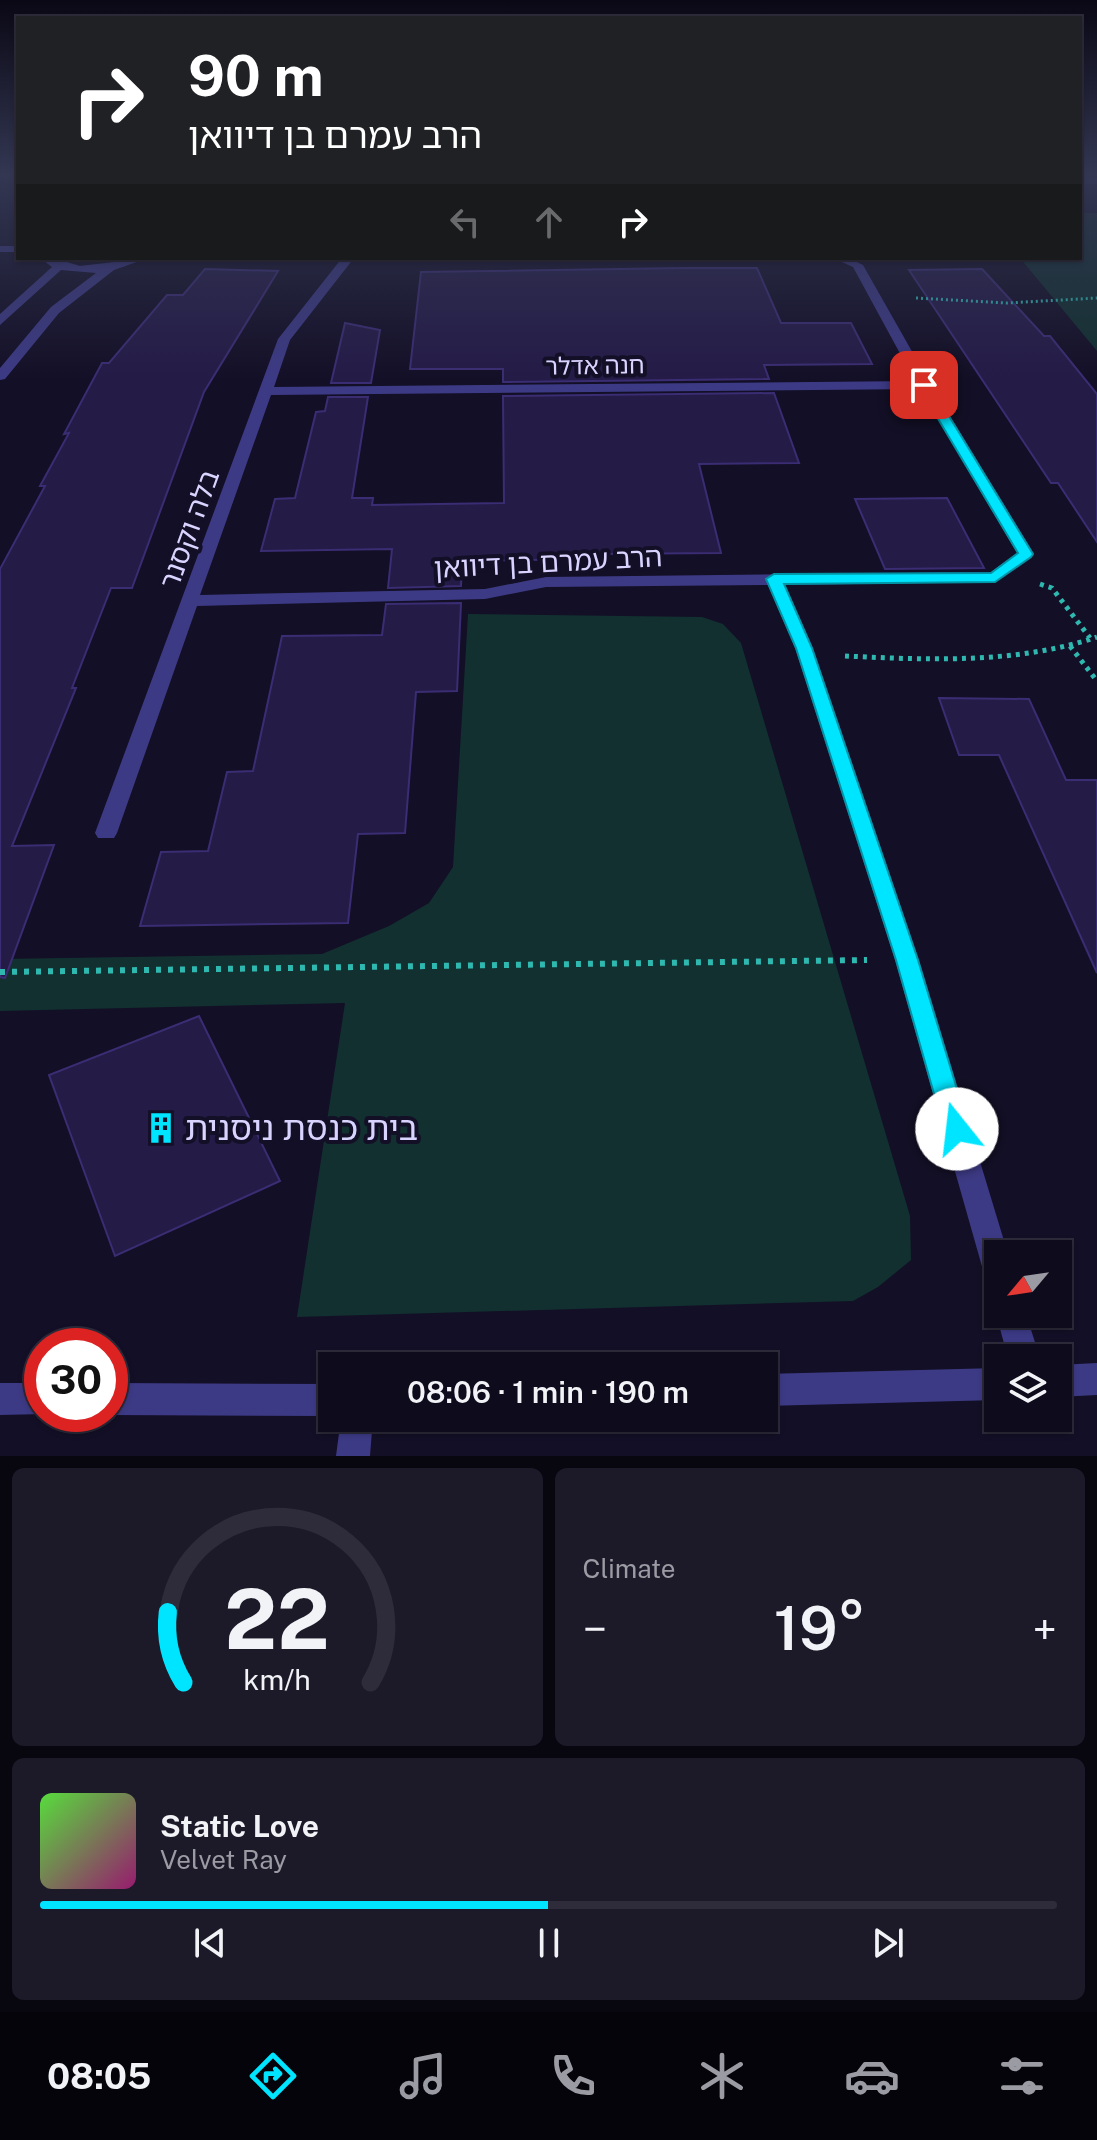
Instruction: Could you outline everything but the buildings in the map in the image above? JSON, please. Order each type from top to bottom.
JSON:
[{"type":"street","points":[[49,260],[59,266],[83,269],[111,267],[135,260]]},
{"type":"street","name":"בלה וקסנר","points":[[106,833],[284,339],[346,260]]},
{"type":"street","points":[[844,260],[857,265],[924,385],[1026,554],[1005,570]]},
{"type":"street","points":[[0,321],[59,266]]},
{"type":"street","points":[[0,376],[55,310],[111,267]]},
{"type":"street","name":"חנה אדלר","points":[[267,391],[924,385]]},
{"type":"street","name":"הרב עמרם בן דיוואן","points":[[191,601],[485,594],[546,582],[995,577],[1005,570]]},
{"type":"street","points":[[774,579],[804,648],[907,960],[989,1240]]},
{"type":"street","points":[[1072,1380],[1097,1379]]},
{"type":"street","points":[[778,1390],[984,1384]]},
{"type":"street","points":[[0,1399],[24,1399]]},
{"type":"street","points":[[128,1399],[318,1400]]},
{"type":"street","points":[[353,1456],[356,1432]]},
{"type":"path","points":[[875,298],[1007,303],[1097,298]]},
{"type":"path","points":[[1005,570],[1052,588],[1090,638]]},
{"type":"path","points":[[804,648],[862,659],[905,659],[1028,654],[1097,637]]},
{"type":"path","points":[[1070,646],[1097,681]]},
{"type":"path","points":[[0,972],[907,960]]},
{"type":"green space","points":[[1082,244],[1097,244],[1097,351],[1022,260],[1082,260]]},
{"type":"green space","points":[[468,614],[702,617],[723,624],[741,643],[910,1216],[911,1260],[878,1287],[853,1301],[297,1317],[345,1003],[0,1011],[0,959],[322,954],[389,926],[429,903],[453,867]]},
{"type":"place","name":"בית כנסת ניסנית","points":[[161,1128]]},
{"type":"route","points":[[924,385],[1026,554],[995,577],[774,579],[804,648],[907,960],[957,1129]]}]
